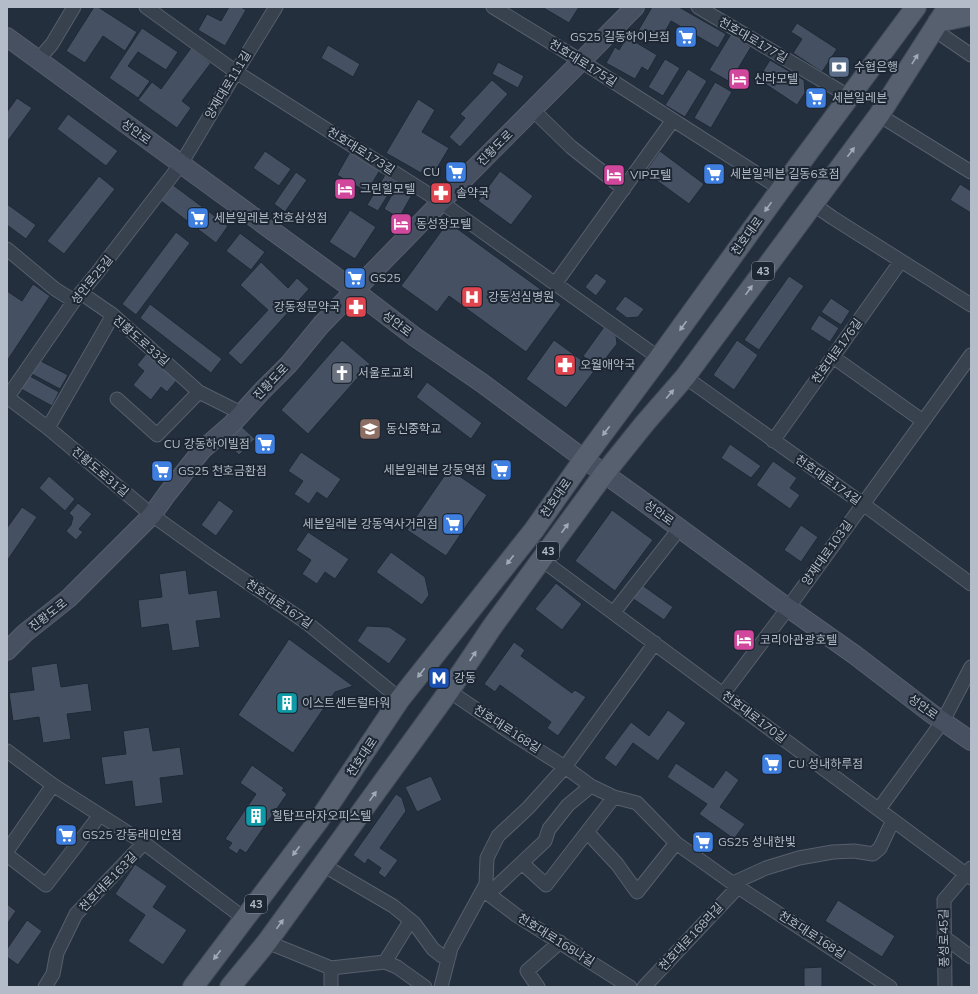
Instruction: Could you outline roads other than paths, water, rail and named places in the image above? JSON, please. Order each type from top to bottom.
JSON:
[{"type":"main road","points":[[890,44],[905,7]]},
{"type":"main road","name":"천호대로","points":[[193,987],[320,820],[400,699],[534,530],[584,459],[660,358],[780,189],[890,44],[916,7]]},
{"type":"main road","points":[[940,19],[971,15]]},
{"type":"main road","name":"천호대로","points":[[230,987],[267,942],[449,691],[492,627],[604,474],[645,423],[685,377],[879,115],[940,19]]},
{"type":"street","points":[[38,60],[52,44],[74,7]]},
{"type":"street","name":"천호대로173길","points":[[146,7],[236,72],[442,202],[660,358]]},
{"type":"street","name":"양재대로111길","points":[[181,164],[276,7]]},
{"type":"street","name":"천호대로175길","points":[[493,7],[581,61],[780,189]]},
{"type":"street","name":"진황도로","points":[[7,651],[25,633],[69,598],[152,515],[166,494],[202,450],[232,424],[289,364],[321,325],[635,7]]},
{"type":"street","name":"천호대로177길","points":[[698,7],[850,97]]},
{"type":"street","points":[[940,19],[971,56]]},
{"type":"street","name":"성안로","points":[[7,37],[355,291],[415,337],[482,383],[604,474],[855,655],[901,691],[971,741]]},
{"type":"street","points":[[533,110],[571,146],[624,189]]},
{"type":"street","points":[[879,115],[971,172]]},
{"type":"street","points":[[555,284],[673,120]]},
{"type":"street","name":"성안로25길","points":[[7,397],[77,297],[181,164]]},
{"type":"street","points":[[813,204],[971,305]]},
{"type":"street","name":"진황도로33길","points":[[7,249],[55,289],[77,297],[113,315],[199,392],[241,413]]},
{"type":"street","name":"천호대로176길","points":[[773,441],[901,261]]},
{"type":"street","points":[[48,428],[113,315]]},
{"type":"street","name":"양재대로103길","points":[[788,608],[971,355]]},
{"type":"street","points":[[833,357],[923,421]]},
{"type":"street","name":"천호대로174길","points":[[685,377],[863,504],[971,584]]},
{"type":"street","points":[[117,399],[157,435],[199,392]]},
{"type":"street","name":"진황도로31길","points":[[7,397],[48,428],[152,515]]},
{"type":"street","name":"천호대로167길","points":[[152,515],[307,623],[400,699]]},
{"type":"street","points":[[614,612],[680,528]]},
{"type":"street","name":"천호대로170길","points":[[542,560],[893,820],[970,873]]},
{"type":"street","points":[[724,694],[788,608]]},
{"type":"street","points":[[441,987],[451,948],[486,884],[487,858],[498,836],[528,808],[565,767],[655,643]]},
{"type":"street","points":[[943,721],[971,667]]},
{"type":"street","name":"천호대로168길","points":[[449,691],[565,767],[591,786],[614,797],[637,803],[676,842],[735,885],[890,987]]},
{"type":"street","name":"성안로","points":[[879,809],[943,721]]},
{"type":"street","name":"천호대로163길","points":[[7,751],[53,785],[144,843],[245,919]]},
{"type":"street","points":[[7,851],[53,785]]},
{"type":"street","points":[[483,890],[495,888],[545,841],[549,829],[568,805],[591,786]]},
{"type":"street","points":[[522,863],[546,885],[614,797]]},
{"type":"street","points":[[7,855],[46,885],[100,815]]},
{"type":"street","points":[[735,885],[766,868],[799,858],[833,852],[854,851],[873,854],[880,848],[893,820]]},
{"type":"street","points":[[587,832],[617,864],[637,892],[676,842]]},
{"type":"street","name":"천호대로163길","points":[[45,987],[53,974],[57,953],[76,914],[144,843]]},
{"type":"street","points":[[322,865],[393,906],[414,923],[433,949],[442,956],[449,957]]},
{"type":"street","name":"풍성로45길","points":[[945,987],[944,900],[970,873]]},
{"type":"street","name":"천호대로168라길","points":[[644,987],[735,885]]},
{"type":"street","name":"천호대로168나길","points":[[483,890],[516,915],[630,987]]},
{"type":"street","points":[[385,962],[409,923],[414,923]]},
{"type":"street","points":[[944,937],[971,957]]},
{"type":"street","points":[[267,942],[331,968],[385,962],[397,966],[425,987]]},
{"type":"street","points":[[538,987],[527,971],[560,942]]},
{"type":"street","points":[[331,968],[331,987]]},
{"type":"place","name":"GS25 길동하이브점","points":[[686,37]]},
{"type":"place","name":"수협은행","points":[[839,67]]},
{"type":"place","name":"신라모텔","points":[[739,79]]},
{"type":"place","name":"세븐일레븐","points":[[816,98]]},
{"type":"place","name":"CU","points":[[456,172]]},
{"type":"place","name":"세븐일레븐 길동6호점","points":[[714,174]]},
{"type":"place","name":"VIP모텔","points":[[614,175]]},
{"type":"place","name":"그린힐모텔","points":[[345,189]]},
{"type":"place","name":"솔약국","points":[[441,193]]},
{"type":"place","name":"세븐일레븐 천호삼성점","points":[[198,218]]},
{"type":"place","name":"동성장모텔","points":[[401,224]]},
{"type":"place","name":"GS25","points":[[355,278]]},
{"type":"place","name":"강동성심병원","points":[[472,297]]},
{"type":"place","name":"강동정문약국","points":[[356,307]]},
{"type":"place","name":"오월애약국","points":[[565,365]]},
{"type":"place","name":"서울로교회","points":[[342,373]]},
{"type":"place","name":"동신중학교","points":[[370,429]]},
{"type":"place","name":"CU 강동하이빌점","points":[[265,444]]},
{"type":"place","name":"세븐일레븐 강동역점","points":[[501,470]]},
{"type":"place","name":"GS25 천호금환점","points":[[162,471]]},
{"type":"place","name":"세븐일레븐 강동역사거리점","points":[[453,524]]},
{"type":"place","name":"코리아관광호텔","points":[[744,640]]},
{"type":"place","name":"강동","points":[[439,678]]},
{"type":"place","name":"이스트센트럴타워","points":[[287,703]]},
{"type":"place","name":"CU 성내하루점","points":[[772,764]]},
{"type":"place","name":"힐탑프라자오피스텔","points":[[256,816]]},
{"type":"place","name":"GS25 강동래미안점","points":[[66,835]]},
{"type":"place","name":"GS25 성내한빛","points":[[703,842]]}]
